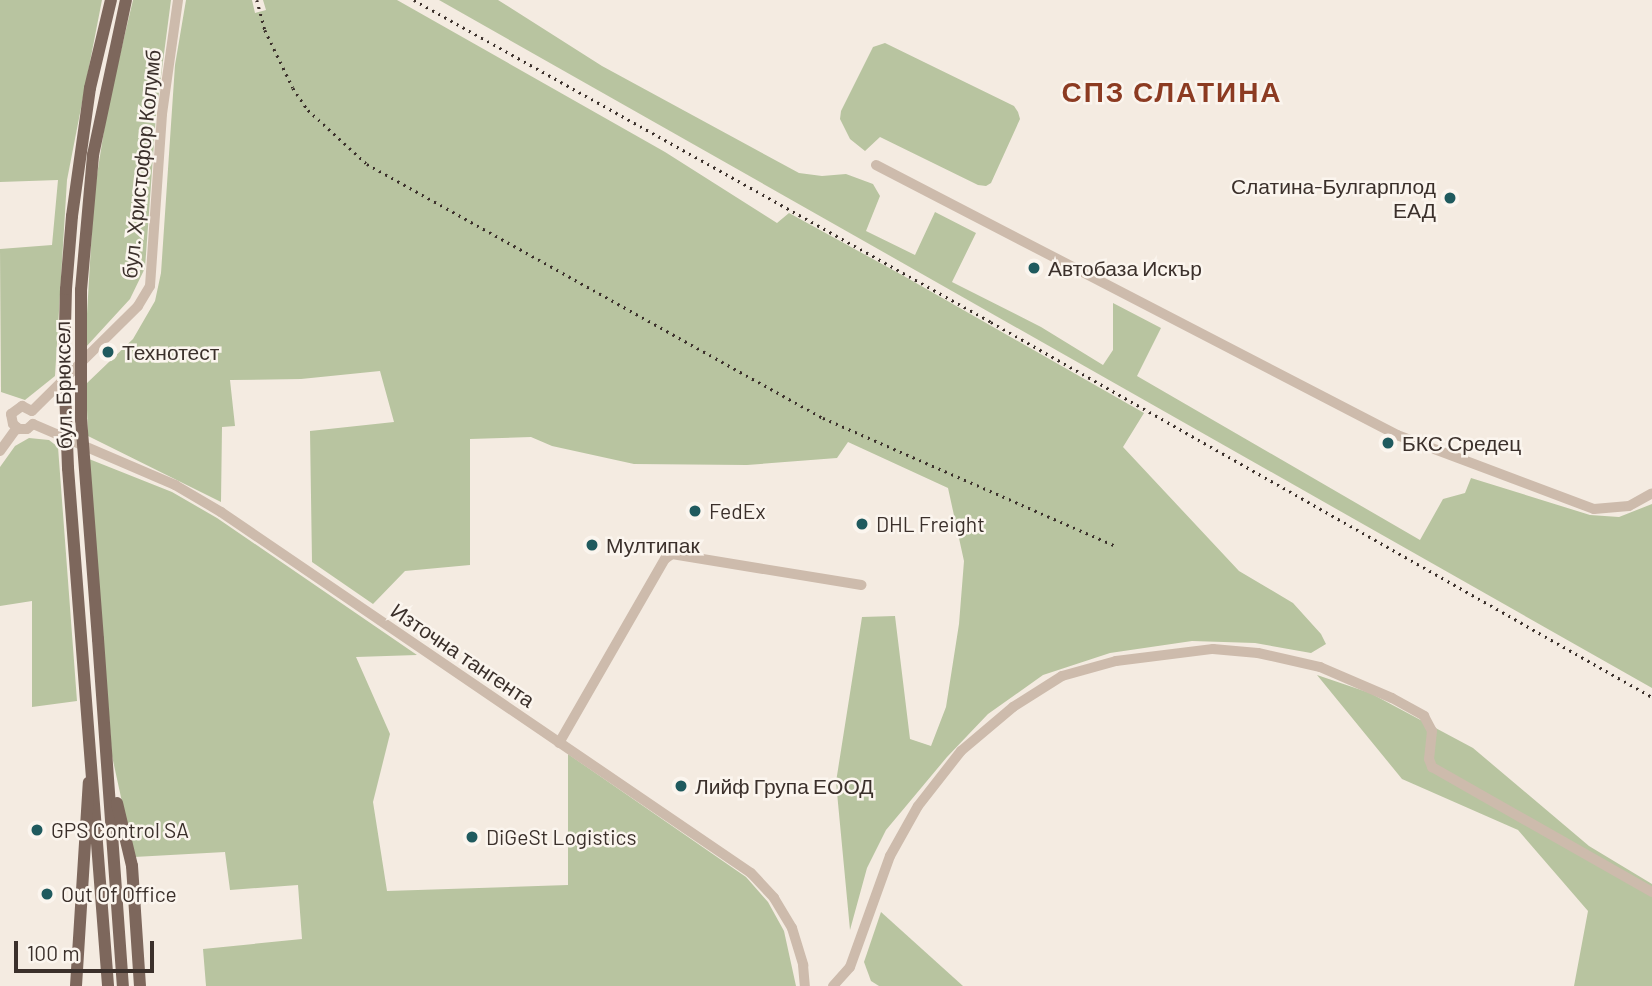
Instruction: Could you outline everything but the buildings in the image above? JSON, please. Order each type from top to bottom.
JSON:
[{"type":"main road","name":"бул. Брюксел","points":[[108,986],[93,758],[65,416],[66,289],[82,140],[111,0]]},
{"type":"main road","name":"бул. Брюксел","points":[[123,986],[82,431],[81,290],[93,155],[126,0]]},
{"type":"main road","name":"бул. Брюксел","points":[[76,986],[87,799],[93,758]]},
{"type":"main road","name":"бул. Брюксел","points":[[109,772],[132,866],[140,986]]},
{"type":"street","name":"бул. Христофор Колумб","points":[[32,411],[138,306],[150,286],[162,114],[178,0]]},
{"type":"street","points":[[876,165],[1397,435],[1594,509],[1629,506],[1652,493]]},
{"type":"street","points":[[22,406],[32,411],[33,424],[27,429],[16,428],[11,421],[11,414],[22,406]]},
{"type":"street","points":[[0,409],[11,414]]},
{"type":"street","name":"Източна тангента","points":[[33,424],[175,485],[221,512],[751,873],[774,898],[792,928],[805,986]]},
{"type":"street","points":[[0,451],[16,428]]},
{"type":"street","points":[[559,743],[665,559],[672,554],[861,585]]},
{"type":"street","points":[[833,986],[850,967],[890,856],[918,806],[961,751],[1013,707],[1062,676],[1116,661],[1213,649],[1258,653],[1321,667],[1392,698],[1424,716],[1432,732],[1432,767],[1652,892]]},
{"type":"green space","points":[[0,0],[102,0],[67,180],[55,376],[25,400],[1,392],[0,249],[52,245],[58,180],[0,182]]},
{"type":"green space","points":[[133,0],[171,0],[156,115],[145,268],[130,299],[85,348],[94,194],[108,105]]},
{"type":"green space","points":[[186,0],[252,0],[255,13],[266,10],[263,0],[397,0],[665,152],[777,223],[789,213],[902,275],[1144,413],[1123,447],[1239,571],[1293,603],[1321,634],[1326,644],[1311,653],[1255,643],[1192,641],[1110,653],[1043,675],[988,714],[947,757],[886,830],[867,868],[850,930],[836,782],[862,617],[895,616],[910,739],[931,746],[946,707],[959,624],[964,561],[948,488],[848,442],[837,458],[747,465],[634,464],[552,446],[531,437],[470,439],[470,565],[405,571],[373,604],[312,562],[310,431],[394,422],[380,371],[301,379],[230,380],[235,426],[222,427],[221,502],[88,436],[86,384],[133,339],[155,301],[161,273],[175,65]]},
{"type":"green space","points":[[439,0],[498,0],[602,66],[799,173],[822,176],[846,174],[873,184],[880,196],[866,231],[915,255],[935,212],[976,233],[952,282],[1041,327],[1103,365],[1113,350],[1113,303],[1161,328],[1137,376],[1420,540],[1443,499],[1465,493],[1471,478],[1590,515],[1619,517],[1652,504],[1652,688]]},
{"type":"green space","points":[[885,43],[1014,106],[1020,119],[991,183],[986,186],[978,185],[880,137],[865,151],[850,139],[840,119],[841,111],[873,47]]},
{"type":"green space","points":[[29,438],[49,440],[58,447],[77,701],[32,707],[32,601],[0,606],[0,467],[15,446]]},
{"type":"green space","points":[[89,459],[172,492],[217,518],[417,655],[356,657],[390,734],[373,802],[387,891],[568,885],[568,754],[746,877],[768,902],[784,931],[796,986],[206,986],[203,949],[302,939],[298,885],[230,890],[225,852],[134,857],[112,756]]},
{"type":"green space","points":[[1317,675],[1370,693],[1473,748],[1589,846],[1652,884],[1652,986],[1574,986],[1588,911],[1518,830],[1402,779]]},
{"type":"green space","points":[[881,912],[963,986],[879,986],[871,981],[864,962]]},
{"type":"railway","points":[[257,0],[265,30],[293,88],[308,110],[367,164],[823,418],[1116,546]]},
{"type":"railway","points":[[414,0],[991,322],[1652,697]]},
{"type":"place","name":"Слатина-Булгарплод ЕАД","points":[[1450,198]]},
{"type":"place","name":"Автобаза Искър","points":[[1034,268]]},
{"type":"place","name":"Технотест","points":[[108,352]]},
{"type":"place","name":"БКС Средец","points":[[1388,443]]},
{"type":"place","name":"FedEx","points":[[695,511]]},
{"type":"place","name":"DHL Freight","points":[[862,524]]},
{"type":"place","name":"Мултипак","points":[[592,545]]},
{"type":"place","name":"Лийф Група ЕООД","points":[[681,786]]},
{"type":"place","name":"GPS Control SA","points":[[37,830]]},
{"type":"place","name":"DiGeSt Logistics","points":[[472,837]]},
{"type":"place","name":"Out Of Office","points":[[47,894]]},
{"type":"district","name":"СПЗ СЛАТИНА","points":[[1172,91]]}]
